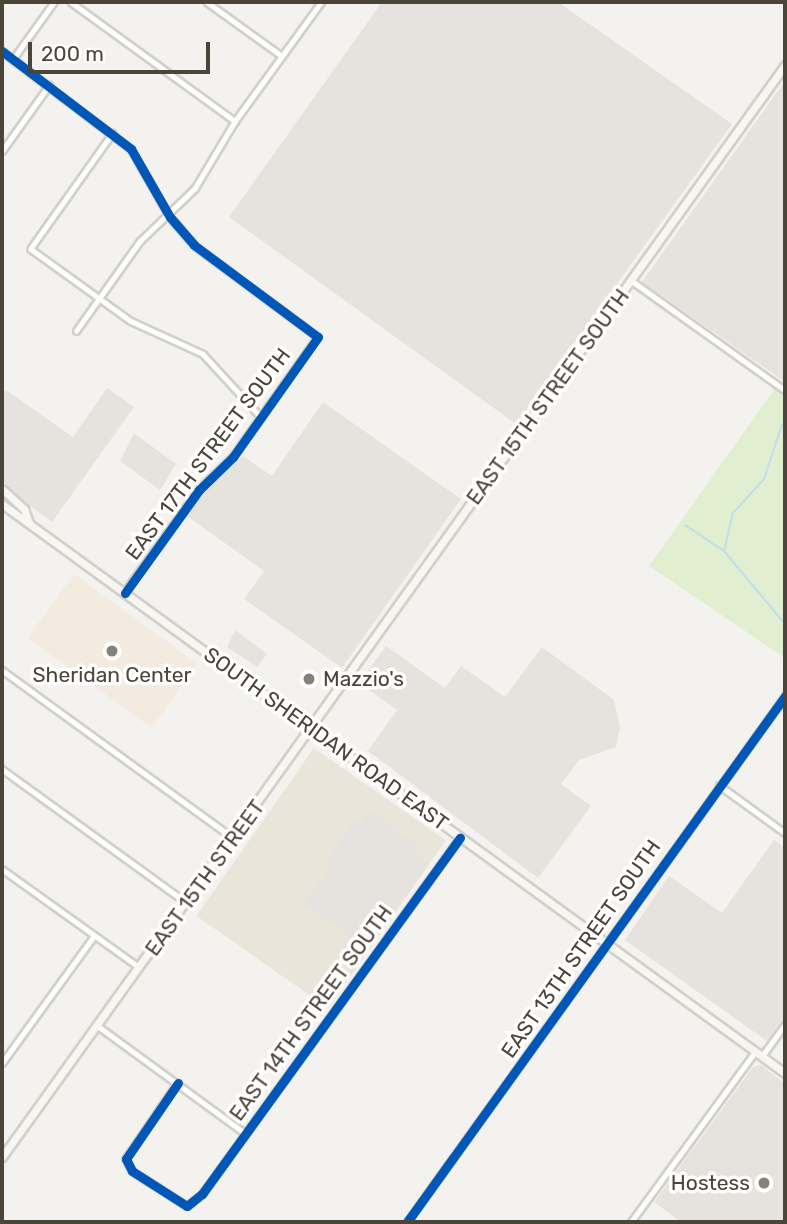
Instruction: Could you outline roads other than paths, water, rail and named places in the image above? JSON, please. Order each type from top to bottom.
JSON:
[{"type":"main road","name":"EAST 15TH STREET SOUTH","points":[[311,728],[785,65]]},
{"type":"main road","points":[[2,489],[24,509],[29,524]]},
{"type":"main road","name":"SOUTH SHERIDAN ROAD EAST","points":[[2,504],[785,1073]]},
{"type":"main road","name":"EAST 15TH STREET","points":[[98,1026],[311,728]]},
{"type":"main road","points":[[2,1157],[98,1026]]},
{"type":"street","points":[[13,59],[54,2]]},
{"type":"street","points":[[71,2],[235,121]]},
{"type":"street","points":[[207,2],[282,56]]},
{"type":"street","points":[[75,331],[140,242],[170,217],[195,188],[235,121],[321,2]]},
{"type":"street","points":[[2,51],[113,133],[146,170],[170,217]]},
{"type":"street","points":[[2,151],[49,85]]},
{"type":"street","points":[[113,133],[31,249],[131,321],[203,354],[261,417]]},
{"type":"street","name":"EAST 17TH STREET SOUTH","points":[[124,593],[198,490],[233,457],[318,337],[205,255],[170,217]]},
{"type":"street","points":[[632,281],[785,390]]},
{"type":"street","points":[[2,670],[234,838]]},
{"type":"street","name":"EAST 13TH STREET SOUTH","points":[[407,1222],[785,696]]},
{"type":"street","points":[[2,769],[186,903]]},
{"type":"street","points":[[719,785],[785,834]]},
{"type":"street","name":"EAST 14TH STREET SOUTH","points":[[177,1083],[126,1159],[132,1171],[187,1206],[202,1194],[460,837]]},
{"type":"street","points":[[2,869],[139,968]]},
{"type":"street","points":[[2,1063],[94,936]]},
{"type":"street","points":[[631,1222],[759,1054],[785,1024]]},
{"type":"street","points":[[98,1026],[245,1133]]},
{"type":"waterway","points":[[724,551],[733,513],[764,479],[782,425]]},
{"type":"waterway","points":[[685,525],[724,551],[785,624]]},
{"type":"place","name":"Sheridan Center","points":[[112,651]]},
{"type":"place","name":"Mazzio's","points":[[309,679]]},
{"type":"place","name":"Hostess","points":[[764,1183]]}]
